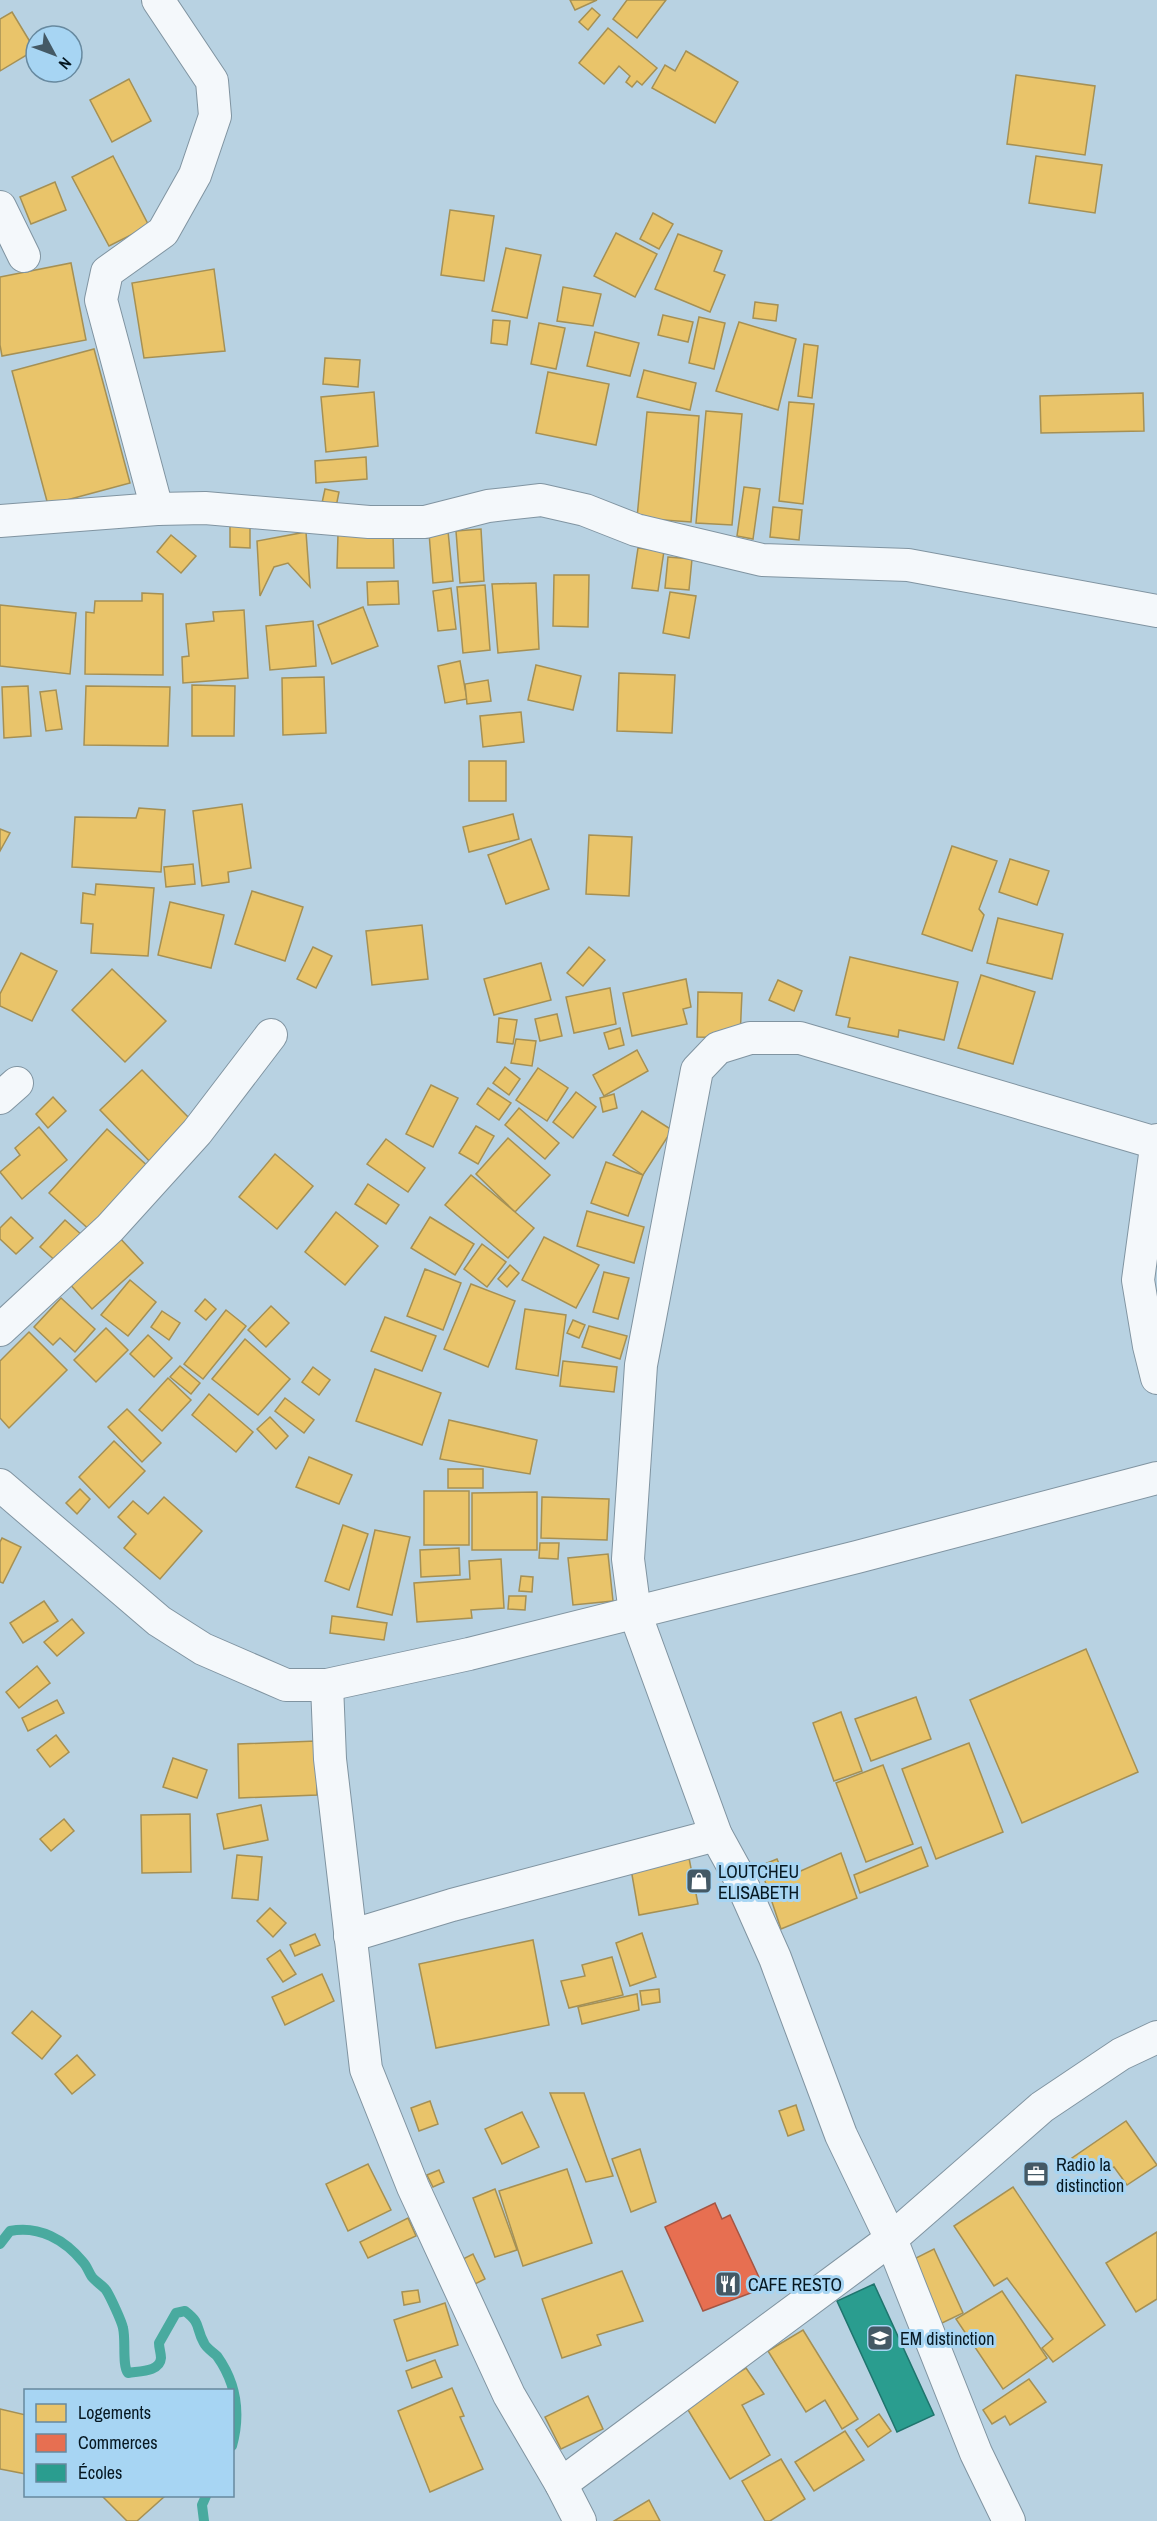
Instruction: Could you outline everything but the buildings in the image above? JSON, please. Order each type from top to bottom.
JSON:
[{"type":"street","points":[[157,509],[101,300],[107,272],[163,232],[195,175],[215,116],[212,81],[159,0]]},
{"type":"street","points":[[0,207],[24,256]]},
{"type":"street","points":[[0,521],[157,509],[205,508],[369,522],[425,522],[488,506],[541,500],[585,510],[636,530],[762,560],[908,565],[1157,610]]},
{"type":"street","points":[[0,1330],[110,1228],[197,1132],[271,1035]]},
{"type":"street","points":[[1009,2521],[976,2453],[891,2239],[841,2135],[775,1958],[738,1875],[716,1835],[634,1613],[628,1559],[641,1365],[697,1070],[718,1048],[750,1038],[800,1038],[1157,1142],[1138,1280],[1157,1378]]},
{"type":"street","points":[[0,1485],[159,1621],[203,1649],[286,1685],[327,1684],[469,1654],[1157,1478]]},
{"type":"street","points":[[327,1684],[330,1759],[366,2069],[413,2187],[509,2395],[580,2521]]},
{"type":"street","points":[[350,1936],[452,1905],[716,1835]]},
{"type":"street","points":[[561,2484],[891,2239],[1042,2107],[1121,2054],[1157,2037]]},
{"type":"waterway","points":[[0,2244],[10,2231],[31,2230],[51,2236],[76,2254],[92,2277],[106,2290],[118,2315],[123,2328],[125,2365],[128,2373],[148,2370],[160,2363],[159,2343],[176,2313],[185,2311],[196,2323],[205,2345],[217,2356],[224,2367],[233,2389]]},
{"type":"waterway","points":[[234,2394],[236,2410],[234,2438]]},
{"type":"waterway","points":[[204,2521],[202,2505],[206,2497]]},
{"type":"place","name":"LOUTCHEU ELISABETH","points":[[699,1881]]},
{"type":"place","name":"Radio la distinction","points":[[1036,2174]]},
{"type":"place","name":"CAFE RESTO","points":[[728,2284]]},
{"type":"place","name":"EM distinction","points":[[880,2338]]}]
